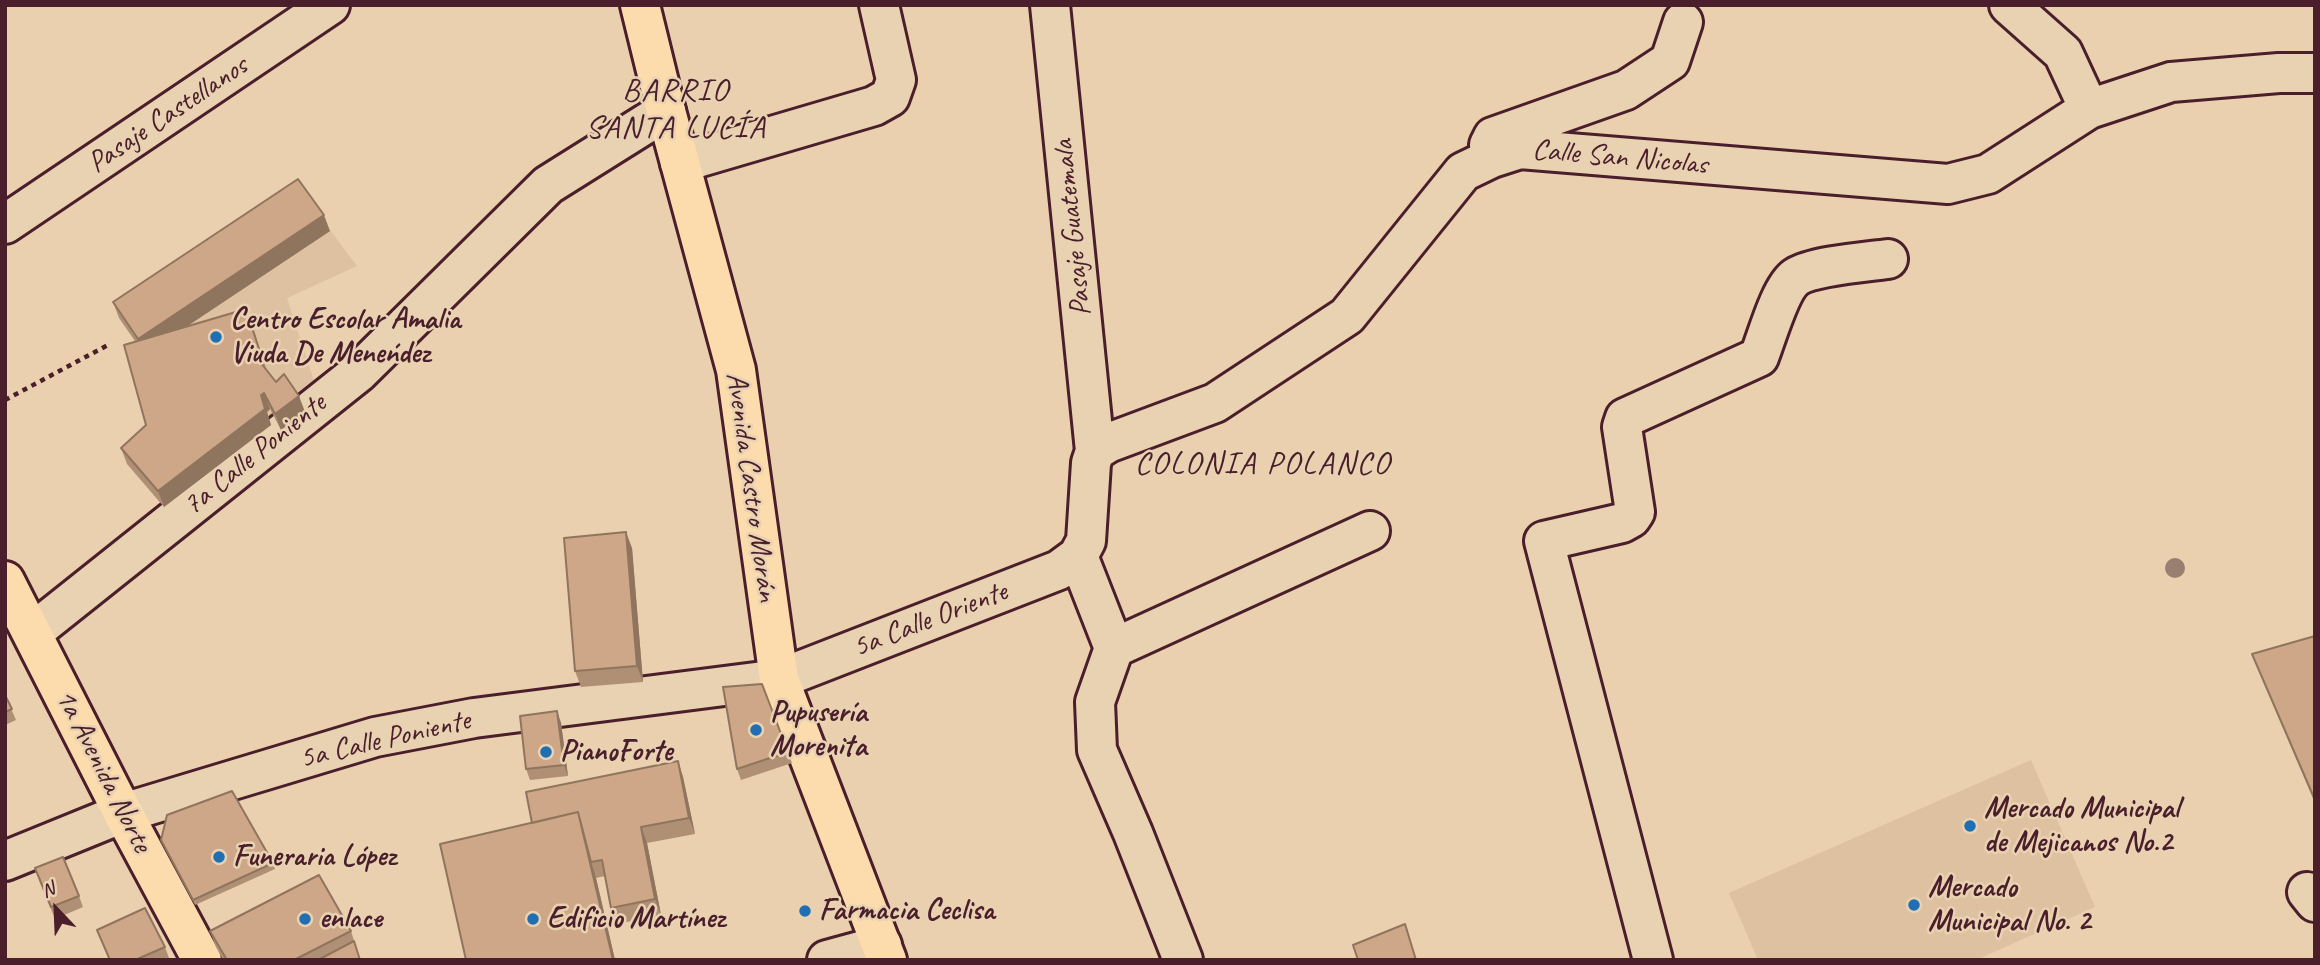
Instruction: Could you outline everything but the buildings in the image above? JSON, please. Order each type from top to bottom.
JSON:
[{"type":"main road","name":"Avenida Castro Morán","points":[[640,5],[736,370],[779,679],[885,952]]},
{"type":"main road","name":"1a Avenida Norte","points":[[5,581],[123,813],[202,960]]},
{"type":"street","name":"Pasaje Castellanos","points":[[5,224],[330,5]]},
{"type":"street","points":[[680,163],[874,106],[890,97],[896,80],[879,5]]},
{"type":"street","name":"Pasaje Guatemala","points":[[1050,5],[1095,451]]},
{"type":"street","points":[[2009,5],[2063,54],[2090,109]]},
{"type":"street","points":[[1492,158],[1489,144],[1493,137],[1626,90],[1670,61],[1683,22]]},
{"type":"street","name":"Calle San Nicolas","points":[[1095,451],[1108,443],[1215,403],[1347,316],[1463,172],[1492,158],[1520,149],[1948,184],[1989,174],[2090,109],[2171,82],[2279,73],[2315,73]]},
{"type":"street","name":"7a Calle Poniente","points":[[33,632],[358,373],[548,185],[666,111]]},
{"type":"street","points":[[1653,960],[1544,541],[1631,519],[1635,512],[1622,427],[1625,418],[1759,357],[1786,289],[1794,278],[1808,271],[1888,259]]},
{"type":"street","points":[[1095,451],[1091,463],[1086,541],[1078,556],[1114,648],[1095,702],[1097,750],[1183,960]]},
{"type":"street","points":[[1114,648],[1370,531]]},
{"type":"street","name":"5a Calle Oriente","points":[[779,679],[1059,570],[1078,556]]},
{"type":"street","name":"5a Calle Poniente","points":[[5,861],[123,813],[375,737],[474,718],[779,679]]},
{"type":"street","points":[[827,960],[885,952]]},
{"type":"path","points":[[5,400],[108,345]]},
{"type":"shaded area","name":"Centro Escolar Amalia Viuda De Meneńdez","points":[[304,195],[357,266],[287,298],[315,384],[164,507],[127,464],[152,441],[144,354],[119,318]]},
{"type":"shaded area","name":"Mercado Municipal de Mejicanos No.2","points":[[2031,760],[2095,907],[1976,960],[1758,960],[1729,893]]},
{"type":"place","name":"Centro Escolar Amalia Viuda De Meneńdez","points":[[216,337]]},
{"type":"place","name":"Pupusería Morenita","points":[[756,730]]},
{"type":"place","name":"PianoForte","points":[[546,752]]},
{"type":"place","name":"Mercado Municipal de Mejicanos No.2","points":[[1970,826]]},
{"type":"place","name":"Funeraria López","points":[[219,857]]},
{"type":"place","name":"Mercado Municipal No. 2","points":[[1914,905]]},
{"type":"place","name":"Farmacia Ceclisa","points":[[805,911]]},
{"type":"place","name":"enlace","points":[[305,919]]},
{"type":"place","name":"Edificio Martínez","points":[[533,919]]},
{"type":"district","name":"BARRIO SANTA LUCÍA","points":[[676,110]]},
{"type":"district","name":"COLONIA POLANCO","points":[[1263,465]]}]
